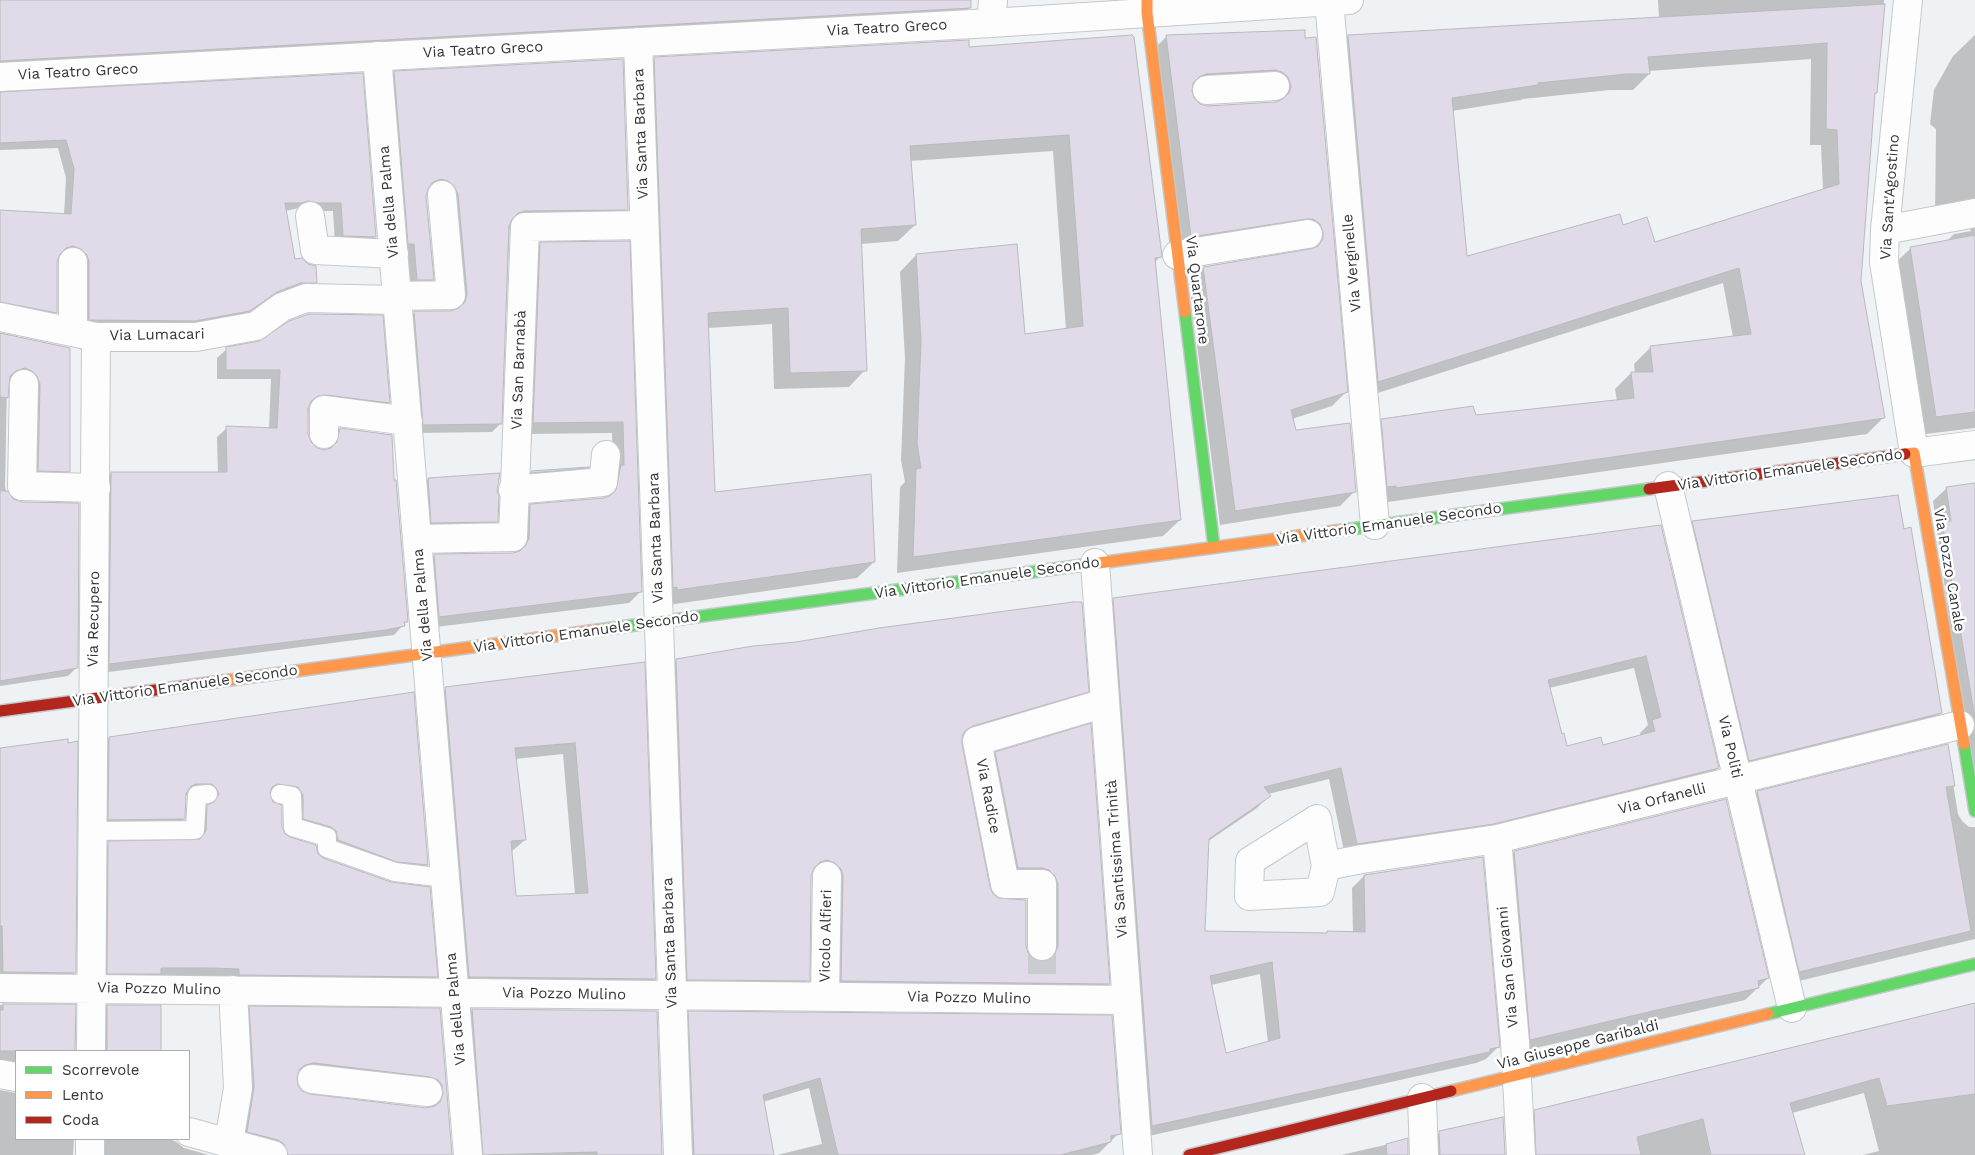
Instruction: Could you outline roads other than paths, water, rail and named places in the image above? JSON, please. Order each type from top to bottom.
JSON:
[{"type":"main road","name":"Via Quartarone","points":[[1148,16],[1214,547]]},
{"type":"main road","name":"Via Vittorio Emanuele Secondo","points":[[0,711],[1914,453]]},
{"type":"main road","name":"Via Pozzo Canale","points":[[1914,453],[1975,805]]},
{"type":"main road","name":"Via Giuseppe Garibaldi","points":[[1189,1155],[1975,964]]},
{"type":"street","name":"Via Sant'Agostino","points":[[1908,0],[1885,230],[1884,262],[1914,453]]},
{"type":"street","name":"Via Teatro Greco","points":[[0,77],[638,42],[983,15],[1148,16],[1180,10],[1339,1]]},
{"type":"street","name":"Via Verginelle","points":[[1339,1],[1375,525]]},
{"type":"street","name":"Via Santa Barbara","points":[[638,42],[678,1155]]},
{"type":"street","name":"Via della Palma","points":[[377,56],[468,1155]]},
{"type":"street","points":[[1207,90],[1275,86]]},
{"type":"street","name":"Via Lumacari","points":[[0,317],[85,334],[196,337],[256,326],[282,307],[306,298],[397,298],[451,295],[442,195]]},
{"type":"street","points":[[1885,230],[1975,213]]},
{"type":"street","points":[[310,216],[315,250],[394,254]]},
{"type":"street","name":"Via San Barnabà","points":[[417,539],[513,537],[513,490],[525,227],[644,225]]},
{"type":"street","points":[[1177,255],[1308,234]]},
{"type":"street","name":"Via Recupero","points":[[73,262],[85,334],[96,488],[91,1050]]},
{"type":"street","points":[[24,384],[22,486],[96,488]]},
{"type":"street","points":[[324,434],[324,410],[408,421]]},
{"type":"street","name":"Via Vittorio Emanuele Secondo","points":[[1914,453],[1975,444]]},
{"type":"street","points":[[513,490],[603,482],[606,455]]},
{"type":"street","name":"Via Politi","points":[[1668,486],[1792,1008]]},
{"type":"street","name":"Via Santissima Trinità","points":[[1095,563],[1138,1155]]},
{"type":"street","name":"Via Radice","points":[[1042,946],[1042,884],[1005,884],[977,741],[1105,703]]},
{"type":"street","name":"Via Orfanelli","points":[[1326,866],[1497,839],[1960,725]]},
{"type":"street","name":"Via San Giovanni","points":[[1497,839],[1517,1075],[1521,1155]]},
{"type":"street","name":"Vicolo Alfieri","points":[[826,997],[827,876]]},
{"type":"street","name":"Via Pozzo Mulino","points":[[0,988],[826,997],[1042,988],[1127,1000]]},
{"type":"street","points":[[229,1142],[238,1088],[234,990]]},
{"type":"street","points":[[0,1074],[15,1077]]},
{"type":"street","points":[[312,1079],[428,1092]]},
{"type":"street","points":[[1422,1098],[1424,1155]]},
{"type":"street","points":[[190,1132],[273,1155]]},
{"type":"street","points":[[90,1140],[90,1155]]},
{"type":"lane","points":[[92,831],[195,830],[197,795],[208,794]]},
{"type":"lane","points":[[280,794],[292,796],[293,827],[327,837],[327,848],[395,872],[445,878]]},
{"type":"tunnel","points":[[1042,946],[1042,978]]}]
